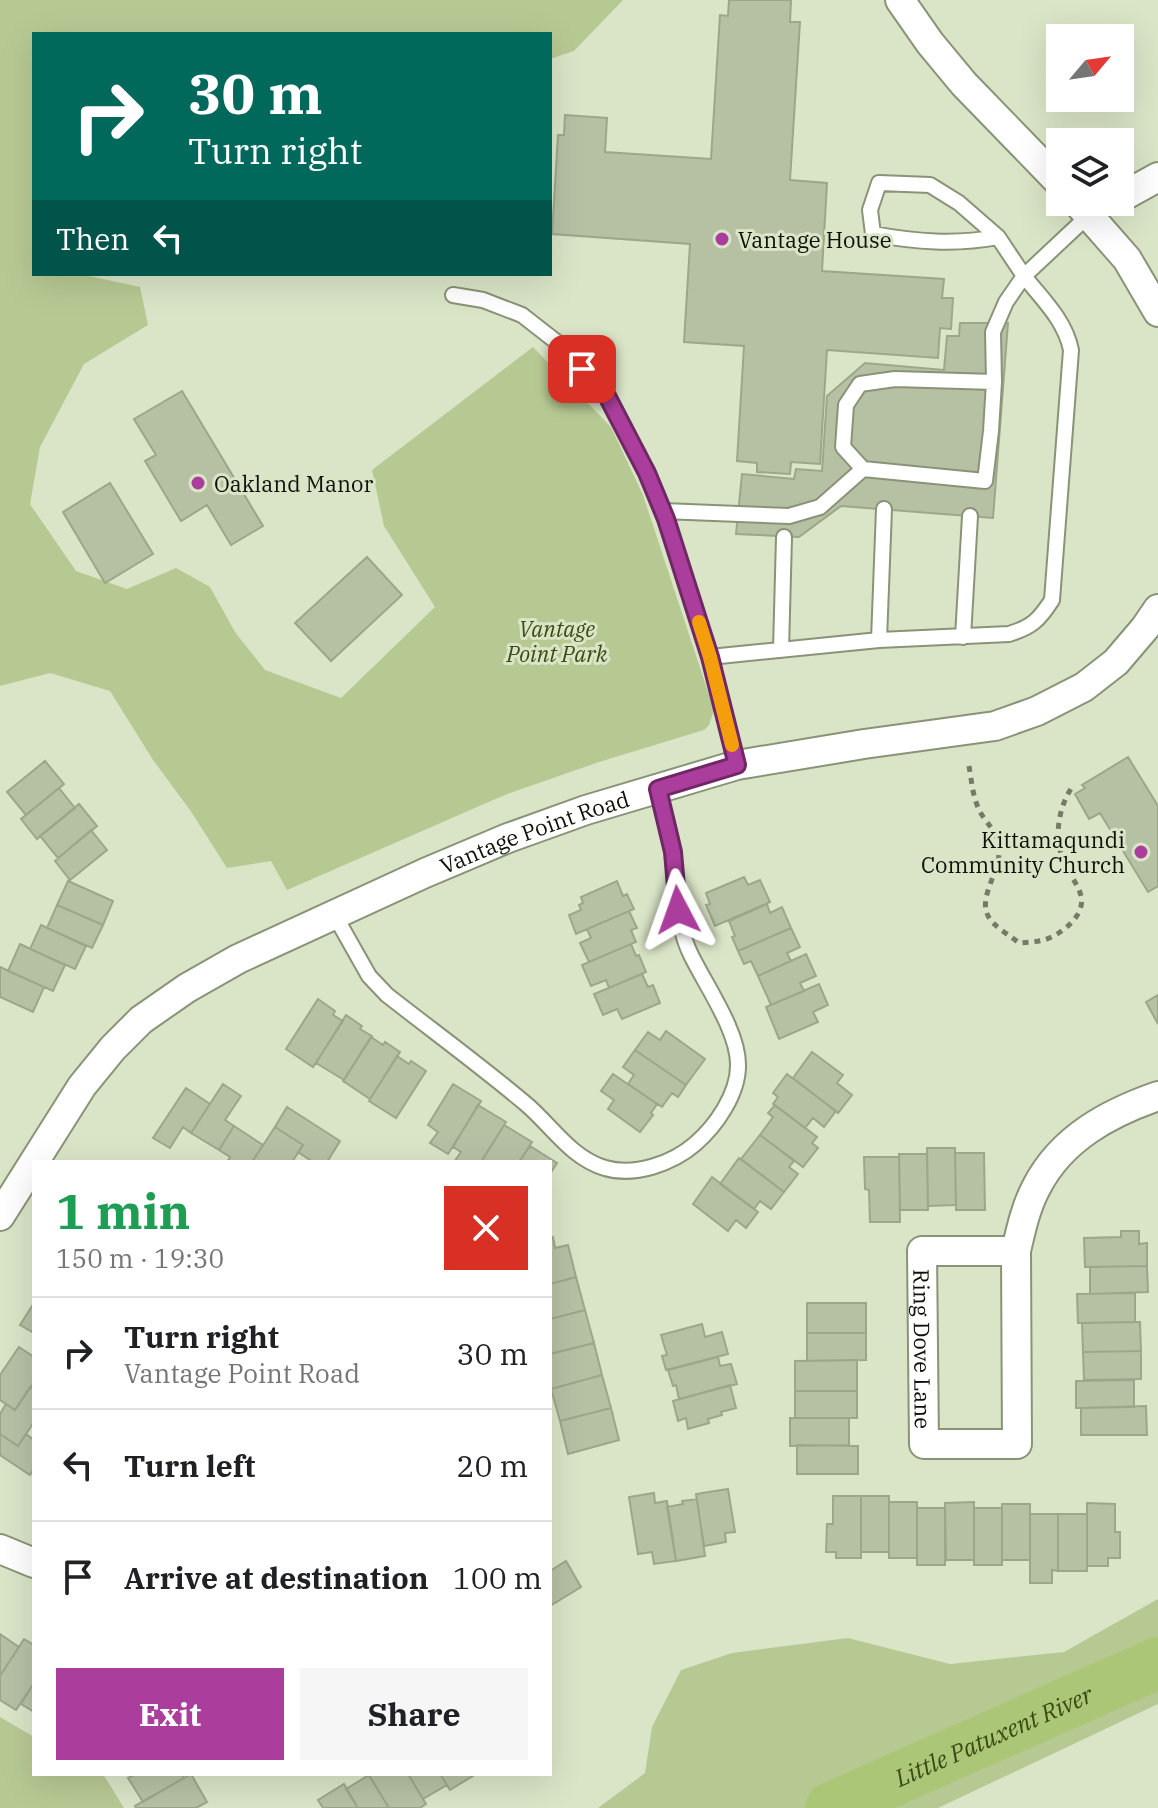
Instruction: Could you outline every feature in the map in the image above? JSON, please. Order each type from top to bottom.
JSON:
[{"type":"street","points":[[900,0],[964,84],[1046,169]]},
{"type":"street","points":[[1134,190],[1158,177]]},
{"type":"street","points":[[1099,216],[1158,312]]},
{"type":"street","name":"Vantage Point Road","points":[[35,1160],[82,1086],[141,1020],[187,988],[238,959],[425,873],[586,810],[737,765],[995,726],[1023,716],[1084,687],[1116,662],[1158,609]]},
{"type":"street","name":"Ring Dove Lane","points":[[1016,1251],[922,1251],[924,1444],[1017,1444],[1016,1251],[1036,1187],[1052,1162],[1075,1138],[1131,1105],[1158,1096]]},
{"type":"street","name":"Vantage Point Road","points":[[0,1216],[32,1165]]},
{"type":"street","points":[[0,1549],[32,1562]]},
{"type":"lane","points":[[710,657],[879,640],[1009,634],[1027,628],[1042,615],[1052,600],[1071,350],[1068,335],[998,237],[959,203],[930,185],[879,183],[870,210],[873,234],[934,243],[998,237]]},
{"type":"lane","points":[[994,382],[895,379],[860,384],[846,405],[843,447],[863,469],[985,481],[994,382],[993,332],[1006,302],[1024,276],[1083,216]]},
{"type":"lane","points":[[453,295],[483,300],[522,315],[563,347],[607,396],[663,511],[710,657],[737,765]]},
{"type":"lane","points":[[663,511],[789,516],[820,507],[863,469]]},
{"type":"lane","points":[[879,640],[884,509]]},
{"type":"lane","points":[[963,637],[970,516]]},
{"type":"lane","points":[[781,650],[784,537]]},
{"type":"lane","points":[[334,914],[369,976],[387,995],[528,1106],[580,1157],[607,1169],[641,1170],[665,1162],[684,1153],[702,1137],[731,1098],[738,1068],[729,1027],[689,952],[682,931],[673,852],[658,789]]},
{"type":"path","points":[[969,766],[975,800],[999,843],[1000,858],[985,905],[990,919],[1019,943],[1041,941],[1059,934],[1080,909],[1081,897],[1061,855],[1059,839],[1060,814],[1073,786]]},
{"type":"green space","name":"Vantage Point Park","points":[[0,0],[623,0],[574,51],[552,58],[552,32],[32,32],[32,276],[89,276],[140,287],[148,325],[84,364],[40,447],[30,504],[76,571],[127,589],[176,568],[210,587],[235,632],[265,670],[341,698],[435,607],[384,526],[372,470],[533,347],[611,427],[643,495],[714,710],[709,725],[704,730],[507,794],[287,890],[271,861],[227,868],[110,691],[50,673],[0,686]]},
{"type":"green space","points":[[1158,1599],[1158,1704],[938,1808],[598,1808],[645,1773],[652,1727],[681,1670],[732,1653],[848,1638],[950,1664],[1064,1652]]},
{"type":"green space","points":[[0,1717],[32,1736],[32,1776],[104,1776],[124,1808],[0,1808]]},
{"type":"building","name":"Vantage House","points":[[729,0],[791,0],[790,22],[800,22],[790,180],[827,183],[822,271],[944,279],[942,298],[953,298],[951,329],[940,328],[938,358],[827,350],[820,464],[791,462],[790,474],[757,472],[757,463],[737,461],[744,346],[684,342],[690,244],[552,234],[558,135],[564,135],[565,115],[607,118],[605,152],[711,159],[720,15],[728,16]]},
{"type":"building","points":[[960,323],[1008,323],[993,518],[841,506],[799,537],[736,534],[742,474],[794,479],[796,469],[822,471],[827,396],[865,363],[944,370],[947,336],[959,336]]},
{"type":"building","name":"Oakland Manor","points":[[182,391],[263,526],[231,545],[207,505],[181,521],[145,461],[156,455],[134,419]]},
{"type":"building","points":[[110,483],[153,554],[105,583],[63,512]]},
{"type":"building","points":[[367,557],[402,595],[331,661],[295,623]]},
{"type":"building","name":"Kittamaqundi Community Church","points":[[1128,757],[1158,806],[1158,886],[1148,892],[1100,813],[1089,819],[1075,794],[1085,788],[1082,785]]},
{"type":"building","points":[[45,761],[64,784],[26,815],[7,792]]},
{"type":"building","points":[[59,788],[75,808],[37,839],[21,819]]},
{"type":"building","points":[[79,804],[97,826],[58,858],[40,836]]},
{"type":"building","points":[[91,830],[107,850],[70,880],[55,861]]},
{"type":"building","points":[[744,877],[748,885],[760,880],[770,902],[715,926],[706,905],[710,904],[706,893]]},
{"type":"building","points":[[68,881],[113,901],[103,925],[57,905]]},
{"type":"building","points":[[617,881],[623,896],[627,894],[634,909],[576,934],[569,915],[581,910],[581,897]]},
{"type":"building","points":[[767,904],[770,913],[782,907],[791,928],[738,951],[729,921]]},
{"type":"building","points":[[57,905],[103,925],[92,948],[47,928]]},
{"type":"building","points":[[629,911],[637,928],[631,930],[636,942],[589,962],[580,943],[591,938],[587,929]]},
{"type":"building","points":[[41,925],[86,946],[75,969],[30,949]]},
{"type":"building","points":[[791,928],[800,947],[787,953],[791,961],[758,976],[751,961],[744,964],[738,951]]},
{"type":"building","points":[[20,944],[65,965],[53,991],[8,971]]},
{"type":"building","points":[[631,944],[646,972],[609,988],[606,980],[591,986],[582,965]]},
{"type":"building","points":[[806,954],[816,976],[800,983],[804,991],[771,1005],[758,976]]},
{"type":"building","points":[[0,967],[44,987],[33,1012],[0,997]]},
{"type":"building","points":[[642,974],[648,987],[653,985],[660,1003],[622,1019],[617,1009],[603,1015],[594,994]]},
{"type":"building","points":[[819,984],[828,1005],[813,1012],[818,1022],[779,1039],[766,1007]]},
{"type":"building","points":[[1158,995],[1158,1024],[1146,1002]]},
{"type":"building","points":[[318,999],[343,1021],[313,1067],[286,1049]]},
{"type":"building","points":[[346,1015],[372,1036],[344,1080],[316,1063]]},
{"type":"building","points":[[666,1031],[705,1059],[686,1085],[635,1050],[648,1032],[660,1040]]},
{"type":"building","points":[[371,1037],[400,1052],[370,1099],[343,1081]]},
{"type":"building","points":[[635,1050],[686,1085],[678,1097],[672,1093],[662,1107],[628,1084],[634,1075],[623,1067]]},
{"type":"building","points":[[812,1052],[843,1075],[837,1083],[852,1095],[838,1113],[793,1078]]},
{"type":"building","points":[[397,1056],[426,1071],[396,1118],[369,1101]]},
{"type":"building","points":[[613,1074],[657,1104],[640,1132],[608,1109],[614,1100],[601,1091]]},
{"type":"building","points":[[787,1074],[836,1111],[824,1127],[813,1118],[805,1128],[773,1104],[778,1097],[773,1093]]},
{"type":"building","points":[[223,1084],[241,1096],[225,1120],[234,1126],[219,1150],[191,1133]]},
{"type":"building","points":[[453,1084],[481,1101],[448,1154],[430,1143],[438,1132],[428,1125]]},
{"type":"building","points":[[186,1088],[210,1104],[191,1133],[183,1127],[170,1148],[153,1138]]},
{"type":"building","points":[[478,1105],[506,1122],[482,1160],[455,1160],[461,1152],[453,1147]]},
{"type":"building","points":[[775,1105],[817,1137],[812,1143],[818,1148],[803,1167],[760,1135],[773,1117],[768,1113]]},
{"type":"building","points":[[287,1107],[340,1141],[328,1160],[310,1160],[298,1152],[303,1145],[275,1127]]},
{"type":"building","points":[[504,1125],[532,1142],[520,1160],[482,1160]]},
{"type":"building","points":[[234,1126],[263,1145],[253,1160],[228,1160],[230,1157],[219,1150]]},
{"type":"building","points":[[275,1127],[303,1145],[293,1160],[253,1160]]},
{"type":"building","points":[[760,1135],[794,1161],[789,1167],[798,1174],[784,1192],[741,1159]]},
{"type":"building","points":[[530,1146],[557,1163],[552,1171],[552,1160],[520,1160]]},
{"type":"building","points":[[927,1148],[955,1148],[956,1205],[928,1206]]},
{"type":"building","points":[[955,1153],[984,1153],[985,1210],[956,1210]]},
{"type":"building","points":[[899,1154],[927,1154],[928,1210],[900,1210]]},
{"type":"building","points":[[864,1157],[899,1157],[900,1222],[870,1222]]},
{"type":"building","points":[[739,1158],[784,1192],[771,1209],[760,1201],[754,1209],[720,1184]]},
{"type":"building","points":[[712,1177],[758,1212],[746,1228],[736,1220],[728,1231],[693,1204]]},
{"type":"building","points":[[1121,1231],[1139,1231],[1139,1244],[1147,1243],[1147,1266],[1085,1267],[1084,1238],[1121,1237]]},
{"type":"building","points":[[552,1237],[555,1248],[568,1245],[576,1277],[552,1283]]},
{"type":"building","points":[[1147,1266],[1148,1292],[1090,1294],[1090,1267]]},
{"type":"building","points":[[576,1277],[585,1310],[552,1318],[552,1283]]},
{"type":"building","points":[[1135,1293],[1135,1322],[1078,1323],[1077,1294]]},
{"type":"building","points":[[807,1303],[866,1303],[866,1333],[807,1333]]},
{"type":"building","points":[[32,1306],[32,1332],[20,1325]]},
{"type":"building","points":[[585,1310],[594,1343],[552,1354],[552,1318]]},
{"type":"building","points":[[1140,1322],[1141,1351],[1083,1352],[1082,1323]]},
{"type":"building","points":[[702,1324],[705,1337],[722,1332],[728,1354],[666,1370],[662,1356],[667,1355],[661,1335]]},
{"type":"building","points":[[807,1333],[866,1333],[866,1360],[807,1361]]},
{"type":"building","points":[[594,1343],[602,1375],[552,1389],[552,1354]]},
{"type":"building","points":[[19,1347],[32,1356],[32,1385],[15,1410],[0,1400],[0,1375]]},
{"type":"building","points":[[1141,1351],[1141,1379],[1084,1380],[1083,1352]]},
{"type":"building","points":[[718,1357],[720,1366],[731,1364],[737,1384],[679,1399],[668,1370]]},
{"type":"building","points":[[857,1360],[857,1391],[795,1391],[795,1361]]},
{"type":"building","points":[[602,1375],[611,1408],[560,1421],[552,1389]]},
{"type":"building","points":[[1134,1380],[1134,1407],[1076,1408],[1076,1381]]},
{"type":"building","points":[[730,1385],[736,1408],[708,1419],[709,1423],[688,1429],[686,1418],[678,1421],[673,1401]]},
{"type":"building","points":[[32,1388],[32,1425],[18,1446],[0,1434],[0,1414],[6,1404],[15,1410]]},
{"type":"building","points":[[795,1391],[857,1391],[857,1418],[795,1418]]},
{"type":"building","points":[[1146,1406],[1147,1435],[1081,1435],[1081,1408]]},
{"type":"building","points":[[611,1408],[619,1440],[568,1454],[560,1421]]},
{"type":"building","points":[[790,1418],[849,1418],[849,1445],[790,1446]]},
{"type":"building","points":[[0,1434],[18,1446],[26,1434],[32,1438],[30,1475],[0,1455]]},
{"type":"building","points":[[797,1445],[858,1446],[858,1474],[797,1474]]},
{"type":"building","points":[[728,1489],[735,1532],[725,1533],[726,1542],[704,1546],[696,1494]]},
{"type":"building","points":[[654,1493],[655,1503],[667,1501],[676,1561],[654,1564],[652,1552],[638,1554],[629,1497]]},
{"type":"building","points":[[833,1496],[861,1496],[861,1558],[836,1558],[836,1552],[826,1552],[827,1524],[833,1524]]},
{"type":"building","points":[[861,1496],[889,1496],[889,1552],[861,1552]]},
{"type":"building","points":[[697,1499],[705,1556],[676,1561],[667,1507]]},
{"type":"building","points":[[889,1502],[917,1502],[917,1558],[889,1558]]},
{"type":"building","points":[[974,1502],[974,1560],[946,1560],[945,1503]]},
{"type":"building","points":[[1087,1503],[1115,1504],[1115,1532],[1120,1532],[1120,1558],[1108,1558],[1108,1566],[1087,1566]]},
{"type":"building","points":[[1002,1504],[1030,1504],[1030,1560],[1002,1560]]},
{"type":"building","points":[[917,1508],[945,1508],[945,1565],[917,1565]]},
{"type":"building","points":[[974,1508],[1002,1508],[1002,1565],[974,1565]]},
{"type":"building","points":[[1030,1514],[1058,1514],[1058,1571],[1052,1570],[1052,1583],[1030,1583]]},
{"type":"building","points":[[1058,1514],[1087,1514],[1087,1571],[1058,1571]]},
{"type":"building","points":[[566,1561],[581,1587],[552,1605],[552,1570]]},
{"type":"building","points":[[0,1634],[19,1647],[0,1676]]},
{"type":"building","points":[[24,1639],[32,1644],[32,1686],[16,1710],[0,1700],[0,1676]]},
{"type":"building","points":[[32,1686],[32,1711],[21,1704]]},
{"type":"building","points":[[182,1776],[184,1778],[143,1802],[128,1778]]},
{"type":"building","points":[[188,1776],[192,1776],[207,1802],[196,1808],[135,1806]]},
{"type":"building","points":[[369,1776],[409,1776],[426,1804],[420,1808],[389,1808]]},
{"type":"building","points":[[370,1776],[389,1808],[358,1808],[346,1789]]},
{"type":"building","points":[[409,1776],[441,1776],[447,1785],[423,1799]]},
{"type":"building","points":[[441,1776],[473,1776],[450,1790]]},
{"type":"building","points":[[344,1784],[358,1808],[323,1808],[318,1800]]},
{"type":"waterway","name":"Little Patuxent River","points":[[831,1808],[1158,1663]]},
{"type":"slow traffic","points":[[699,622],[732,745]]},
{"type":"place","name":"Vantage House","points":[[722,239]]},
{"type":"place","name":"Oakland Manor","points":[[198,483]]},
{"type":"place","name":"Kittamaqundi Community Church","points":[[1141,852]]},
{"type":"route","points":[[582,369],[607,396],[624,426],[666,519],[710,657],[737,765],[658,789],[673,852],[678,910]]}]
